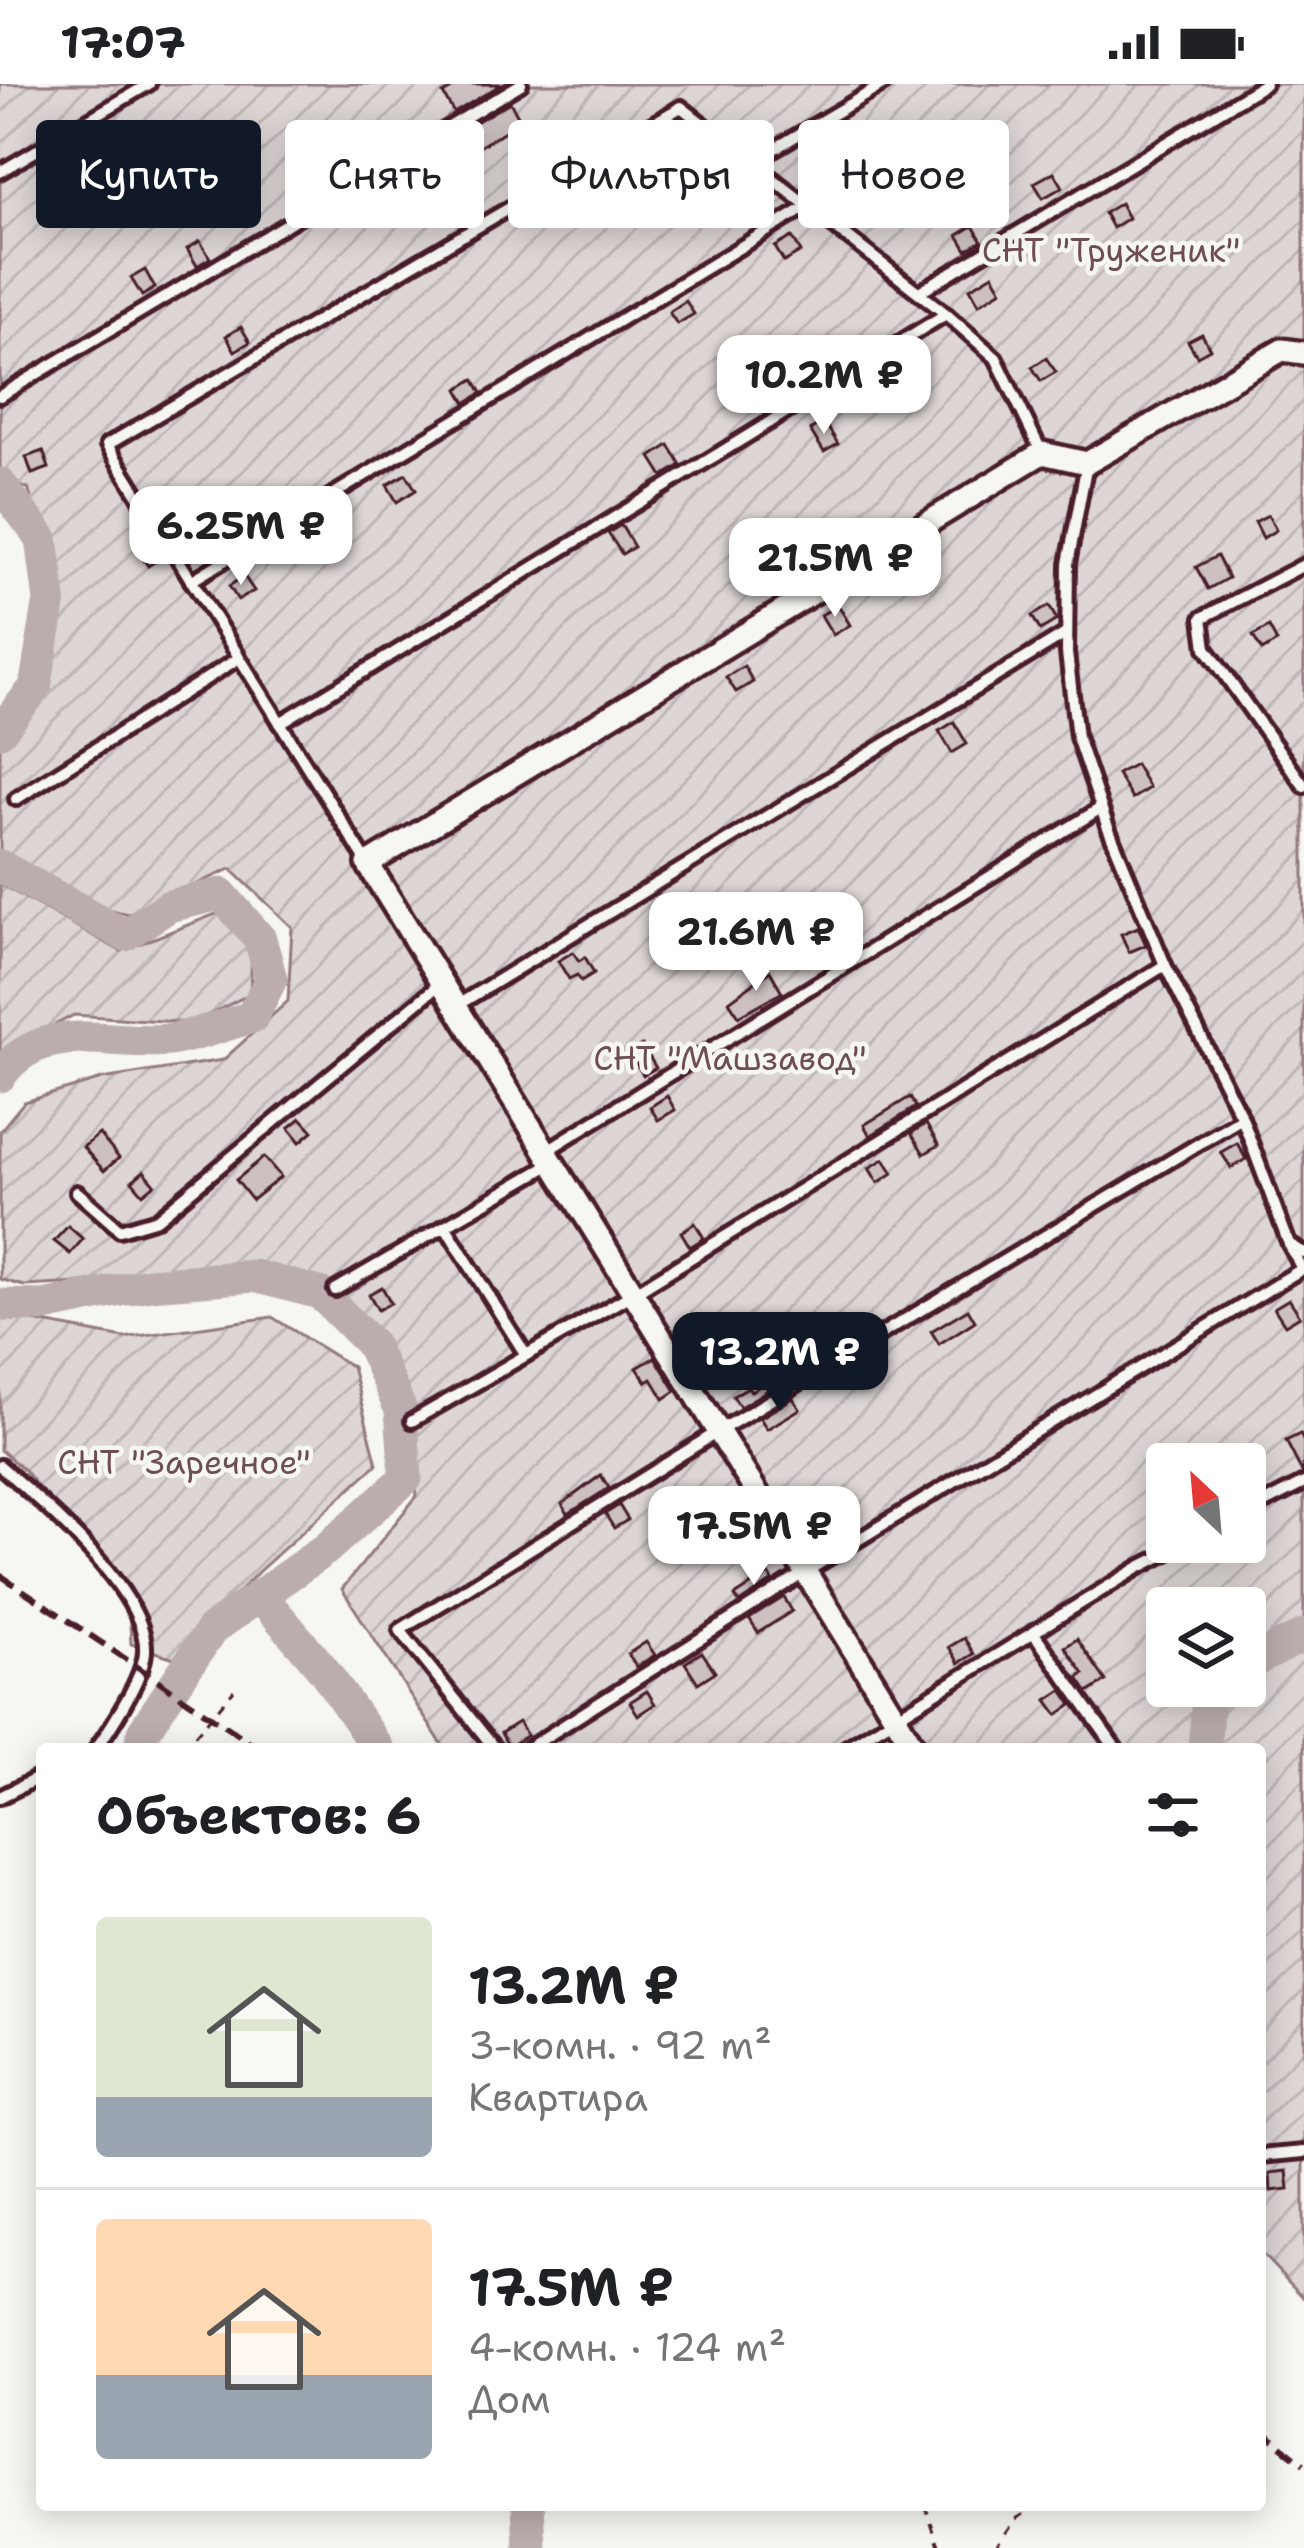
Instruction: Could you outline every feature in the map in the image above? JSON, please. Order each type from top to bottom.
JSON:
[{"type":"street","points":[[912,1743],[368,864],[1042,453],[1087,463],[1282,350],[1304,353]]},
{"type":"lane","points":[[0,172],[149,84]]},
{"type":"lane","points":[[0,395],[521,84]]},
{"type":"lane","points":[[774,149],[884,84]]},
{"type":"lane","points":[[919,292],[1265,84]]},
{"type":"lane","points":[[659,120],[681,107],[698,120]]},
{"type":"lane","points":[[774,179],[798,198]]},
{"type":"lane","points":[[368,864],[107,445],[508,209]]},
{"type":"lane","points":[[191,580],[798,212]]},
{"type":"lane","points":[[836,228],[996,358],[1042,453]]},
{"type":"lane","points":[[280,723],[946,314]]},
{"type":"lane","points":[[536,1743],[1302,1269],[1242,1118],[1165,964],[1077,737],[1067,633],[1067,564],[1087,463]]},
{"type":"lane","points":[[1304,565],[1202,618],[1206,648],[1304,786]]},
{"type":"lane","points":[[456,1006],[1067,633]]},
{"type":"lane","points":[[16,799],[239,658]]},
{"type":"lane","points":[[335,1290],[445,1226],[1101,808]]},
{"type":"lane","points":[[412,1421],[634,1293],[1165,964]]},
{"type":"lane","points":[[77,1192],[120,1230],[157,1219],[441,983]]},
{"type":"lane","points":[[490,1743],[400,1630],[719,1431],[1242,1118]]},
{"type":"lane","points":[[445,1226],[526,1355]]},
{"type":"lane","points":[[1289,1244],[1304,1253]]},
{"type":"lane","points":[[0,1466],[76,1533],[138,1616],[145,1652],[120,1714],[100,1743]]},
{"type":"lane","points":[[1266,1503],[1304,1484]]},
{"type":"lane","points":[[853,1743],[1148,1563]]},
{"type":"lane","points":[[1033,1632],[1112,1743]]},
{"type":"lane","points":[[0,1797],[36,1779]]},
{"type":"lane","points":[[1266,2155],[1304,2152]]},
{"type":"path","points":[[187,1743],[234,1690]]},
{"type":"path","points":[[927,2511],[940,2548]]},
{"type":"path","points":[[994,2548],[1016,2519],[1029,2511]]},
{"type":"green space","name":"СНТ \"Машзавод\"","points":[[0,84],[1304,84],[1304,2298],[1266,2258],[1266,1743],[441,1743],[342,1589],[417,1496],[408,1416],[384,1339],[343,1298],[252,1265],[137,1280],[24,1286],[0,1279],[0,1131],[24,1102],[102,1079],[223,1060],[288,1001],[292,927],[231,869],[128,914],[86,904],[0,858],[0,740],[45,699],[57,584],[28,488],[0,482]]},
{"type":"green space","points":[[0,884],[121,951],[221,912],[252,947],[250,994],[192,1023],[74,1015],[0,1057]]},
{"type":"green space","name":"СНТ \"Заречное\"","points":[[0,1315],[124,1338],[272,1317],[352,1367],[377,1464],[258,1572],[174,1658],[131,1644],[129,1601],[24,1470],[0,1450]]},
{"type":"building","points":[[460,84],[500,85],[454,113],[443,94]]},
{"type":"building","points":[[510,102],[520,120],[508,120],[508,129],[484,144],[484,120],[479,120]]},
{"type":"building","points":[[1054,172],[1063,187],[1043,198],[1034,183]]},
{"type":"building","points":[[1120,203],[1128,218],[1112,228],[1104,213]]},
{"type":"building","points":[[974,228],[982,241],[967,250],[958,235]]},
{"type":"building","points":[[792,237],[801,252],[784,262],[775,247]]},
{"type":"building","points":[[200,241],[210,258],[197,266],[187,249]]},
{"type":"building","points":[[145,270],[155,288],[142,296],[131,278]]},
{"type":"building","points":[[993,274],[1002,290],[979,304],[970,288]]},
{"type":"building","points":[[686,301],[694,314],[677,324],[669,312]]},
{"type":"building","points":[[241,327],[250,342],[235,351],[226,336]]},
{"type":"building","points":[[1202,334],[1210,349],[1197,356],[1188,341]]},
{"type":"building","points":[[1046,358],[1056,372],[1041,381],[1032,367]]},
{"type":"building","points":[[474,379],[482,393],[466,403],[458,389]]},
{"type":"building","points":[[824,421],[838,444],[824,452],[810,430]]},
{"type":"building","points":[[669,445],[681,465],[663,476],[651,457]]},
{"type":"building","points":[[43,451],[49,468],[32,474],[26,457]]},
{"type":"building","points":[[406,474],[416,490],[397,502],[387,485]]},
{"type":"building","points":[[1268,515],[1276,530],[1263,538],[1255,522]]},
{"type":"building","points":[[621,525],[634,547],[622,554],[608,533]]},
{"type":"building","points":[[850,532],[859,547],[844,556],[835,542]]},
{"type":"building","points":[[157,543],[164,556],[148,566],[140,554]]},
{"type":"building","points":[[1217,556],[1228,578],[1208,589],[1196,567]]},
{"type":"building","points":[[244,576],[254,591],[238,600],[229,586]]},
{"type":"building","points":[[838,605],[850,625],[833,635],[821,615]]},
{"type":"building","points":[[1049,606],[1057,620],[1040,630],[1032,616]]},
{"type":"building","points":[[1269,627],[1277,642],[1262,651],[1253,636]]},
{"type":"building","points":[[744,666],[753,682],[736,692],[726,677]]},
{"type":"building","points":[[954,722],[967,744],[952,753],[939,731]]},
{"type":"building","points":[[1135,764],[1149,788],[1132,799],[1117,774]]},
{"type":"building","points":[[1138,927],[1146,945],[1129,952],[1121,934]]},
{"type":"building","points":[[573,952],[579,961],[585,957],[594,973],[581,981],[577,975],[569,979],[558,961]]},
{"type":"building","points":[[770,971],[782,992],[739,1016],[729,1001]]},
{"type":"building","points":[[642,1045],[656,1068],[643,1075],[629,1052]]},
{"type":"building","points":[[667,1096],[675,1110],[658,1120],[650,1107]]},
{"type":"building","points":[[910,1097],[916,1107],[870,1136],[864,1125]]},
{"type":"building","points":[[301,1118],[313,1131],[300,1142],[289,1128]]},
{"type":"building","points":[[926,1124],[939,1145],[924,1154],[911,1133]]},
{"type":"building","points":[[99,1134],[119,1158],[104,1171],[83,1147]]},
{"type":"building","points":[[1237,1143],[1246,1159],[1231,1168],[1221,1152]]},
{"type":"building","points":[[264,1157],[281,1177],[252,1200],[236,1180]]},
{"type":"building","points":[[884,1159],[893,1173],[878,1183],[869,1168]]},
{"type":"building","points":[[144,1171],[155,1184],[143,1194],[132,1181]]},
{"type":"building","points":[[695,1223],[704,1238],[690,1247],[681,1232]]},
{"type":"building","points":[[68,1226],[83,1239],[70,1254],[54,1241]]},
{"type":"building","points":[[382,1287],[391,1303],[378,1310],[369,1294]]},
{"type":"building","points":[[1289,1299],[1300,1316],[1285,1325],[1274,1308]]},
{"type":"building","points":[[968,1309],[975,1321],[939,1344],[931,1331]]},
{"type":"building","points":[[655,1357],[676,1391],[664,1399],[652,1379],[647,1382],[637,1368]]},
{"type":"building","points":[[851,1363],[862,1380],[848,1389],[838,1371]]},
{"type":"building","points":[[779,1374],[783,1381],[740,1407],[733,1396]]},
{"type":"building","points":[[793,1398],[800,1409],[767,1429],[760,1418]]},
{"type":"building","points":[[1300,1434],[1304,1442],[1303,1474],[1286,1441]]},
{"type":"building","points":[[601,1475],[609,1488],[568,1514],[562,1504]]},
{"type":"building","points":[[619,1505],[628,1520],[614,1528],[605,1514]]},
{"type":"building","points":[[769,1574],[773,1581],[739,1603],[735,1596]]},
{"type":"building","points":[[784,1597],[792,1611],[758,1633],[749,1619]]},
{"type":"building","points":[[964,1638],[974,1654],[959,1663],[949,1647]]},
{"type":"building","points":[[1077,1639],[1106,1681],[1088,1693],[1078,1678],[1084,1674],[1065,1647]]},
{"type":"building","points":[[646,1642],[655,1655],[636,1667],[628,1654]]},
{"type":"building","points":[[702,1652],[715,1672],[698,1683],[685,1663]]},
{"type":"building","points":[[1062,1690],[1072,1705],[1058,1715],[1047,1700]]},
{"type":"building","points":[[647,1691],[655,1704],[638,1715],[630,1702]]},
{"type":"building","points":[[518,1722],[527,1735],[507,1743],[501,1733]]},
{"type":"building","points":[[1287,2171],[1289,2189],[1271,2191],[1270,2173]]},
{"type":"waterway","points":[[0,484],[42,539],[50,600],[35,688],[0,731]]},
{"type":"waterway","points":[[0,866],[125,935],[169,906],[221,894],[260,939],[271,979],[252,1017],[169,1040],[56,1040],[17,1058],[0,1076]]},
{"type":"waterway","points":[[0,1305],[44,1306],[149,1284],[254,1276],[320,1293],[371,1344],[401,1410],[406,1478],[326,1549],[212,1629],[143,1732],[140,1743]]},
{"type":"waterway","points":[[260,1595],[323,1669],[374,1743]]},
{"type":"waterway","points":[[1266,1655],[1304,1635]]},
{"type":"waterway","points":[[1204,1743],[1207,1707]]},
{"type":"waterway","points":[[528,2511],[530,2548]]},
{"type":"railway","points":[[0,1575],[251,1743]]},
{"type":"railway","points":[[1266,2434],[1304,2464]]},
{"type":"park label","name":"СНТ \"Труженик\"","points":[[1111,250]]}]
